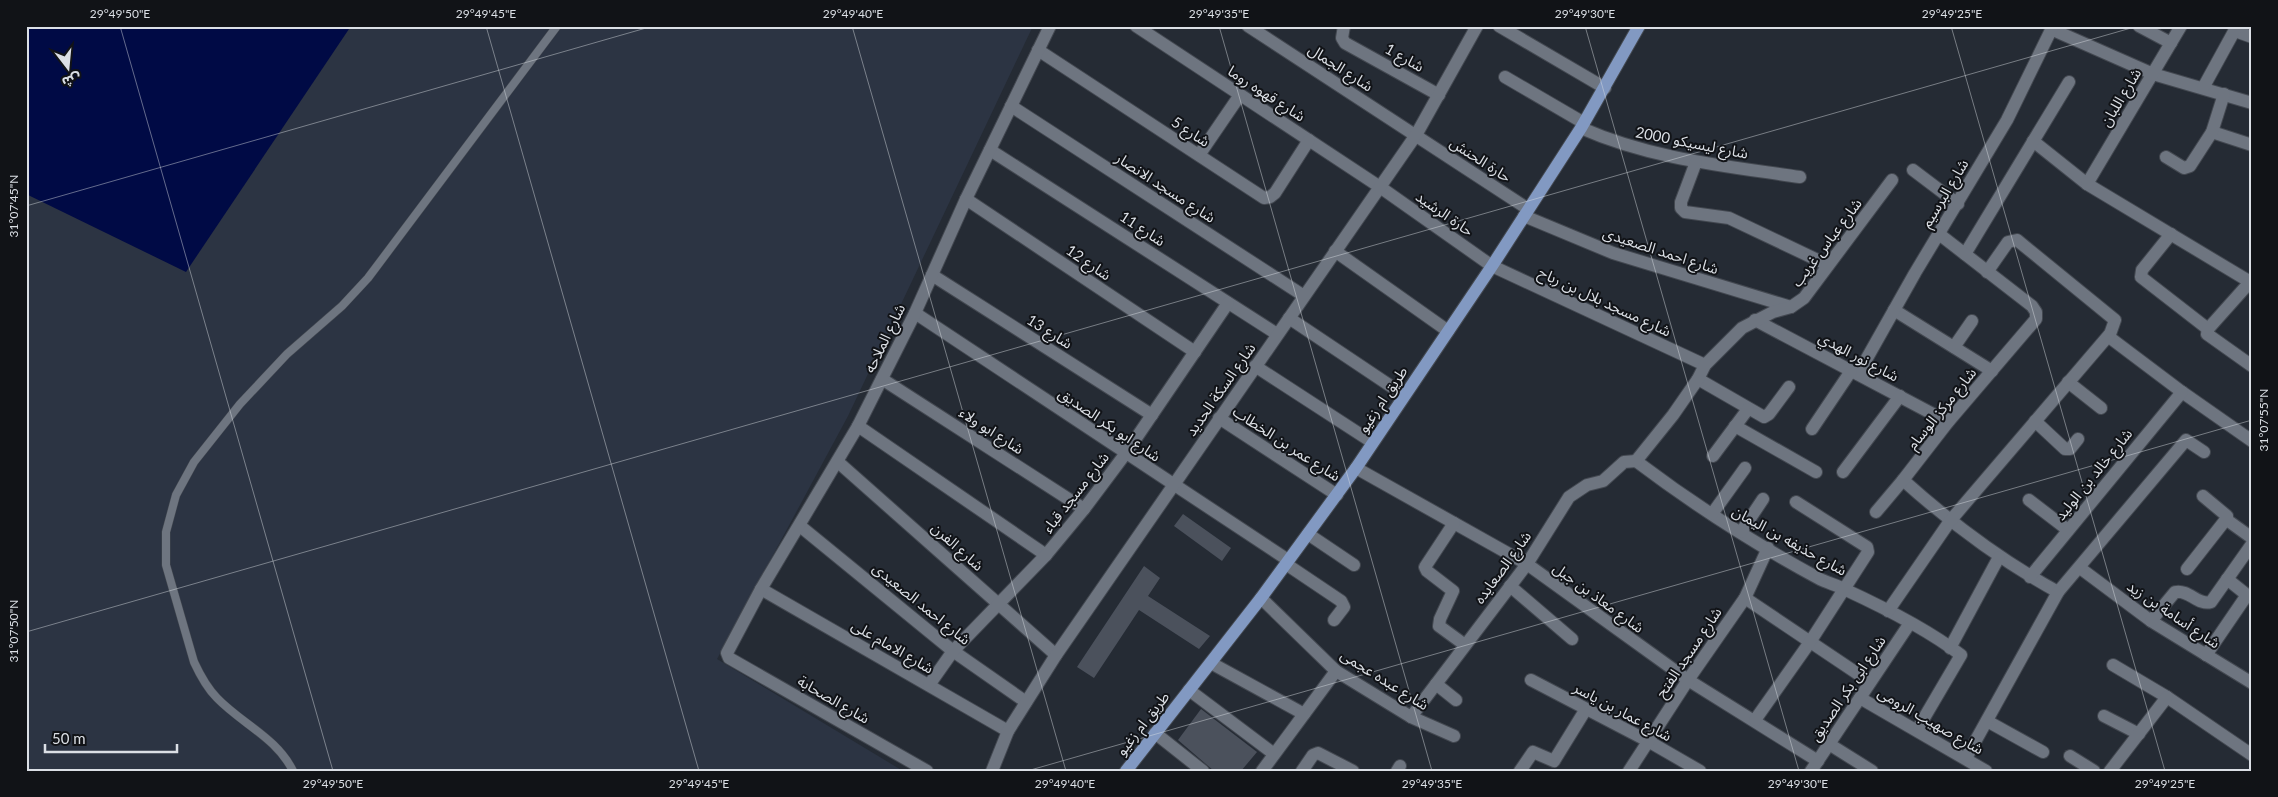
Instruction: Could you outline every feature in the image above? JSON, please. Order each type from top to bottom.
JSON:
[{"type":"main road","name":"طريق ام زغيو","points":[[1126,771],[1261,598],[1356,468],[1492,266],[1583,125],[1639,26]]},
{"type":"street","name":"شارع الملاحه","points":[[727,653],[761,589],[858,426],[914,314],[966,199],[1050,26]]},
{"type":"street","name":"شارع قهوه روما","points":[[1136,26],[1380,187]]},
{"type":"street","name":"شارع الجمال","points":[[1248,26],[1416,135]]},
{"type":"street","name":"شارع 1","points":[[1344,26],[1342,38],[1345,43],[1439,95]]},
{"type":"street","name":"شارع السكة الحديد","points":[[992,771],[1008,731],[1056,655],[1416,135],[1477,26]]},
{"type":"street","points":[[1499,26],[1605,88]]},
{"type":"street","points":[[2139,26],[2171,43]]},
{"type":"street","name":"شارع اللبان","points":[[2087,184],[2181,26]]},
{"type":"street","points":[[2052,28],[2153,74],[2252,103]]},
{"type":"street","name":"شارع البرسيم","points":[[1812,429],[1854,372],[1958,204],[2007,120],[2052,28]]},
{"type":"street","points":[[2202,88],[2236,29],[2252,37]]},
{"type":"street","name":"شارع 5","points":[[1038,50],[1259,195],[1270,197],[1275,193],[1309,140]]},
{"type":"street","name":"شارع ليسيكو 2000","points":[[1505,77],[1583,125],[1627,146],[1696,162],[1800,177]]},
{"type":"street","points":[[1965,254],[2069,82]]},
{"type":"street","points":[[1199,155],[1240,94]]},
{"type":"street","points":[[2166,158],[2184,168],[2188,167],[2212,132],[2224,94]]},
{"type":"street","name":"شارع مسجد الانصار","points":[[1011,106],[1304,296]]},
{"type":"street","points":[[2212,132],[2252,145]]},
{"type":"street","name":"حارة الحنش","points":[[1416,135],[1526,213]]},
{"type":"street","points":[[2033,141],[2087,184],[2251,282],[2208,333]]},
{"type":"street","name":"شارع 11","points":[[990,150],[1277,334]]},
{"type":"street","points":[[1696,162],[1681,202],[1681,208],[1685,212],[1729,218],[1828,264]]},
{"type":"street","points":[[1913,170],[1958,204]]},
{"type":"street","name":"شارع عباس غريب","points":[[1636,461],[1674,415],[1705,365],[1742,328],[1755,320],[1791,307],[1804,298],[1892,180]]},
{"type":"street","name":"حارة الرشيد","points":[[1380,187],[1492,266]]},
{"type":"street","name":"شارع 12","points":[[966,199],[1194,352]]},
{"type":"street","name":"شارع احمد الصعيدى","points":[[1526,213],[1613,253],[1791,307]]},
{"type":"street","points":[[1888,611],[1950,521],[2109,335],[2116,320],[2017,240],[2008,242],[1987,272],[1939,234]]},
{"type":"street","points":[[2171,234],[2142,270],[2142,277],[2208,333],[2252,366]]},
{"type":"street","points":[[1335,251],[1448,331]]},
{"type":"street","name":"شارع مسجد بلال بن رباح","points":[[1492,266],[1705,365]]},
{"type":"street","name":"شارع مركز الوسام","points":[[1876,512],[1904,480],[1948,422],[2036,319],[2036,312],[2032,306],[1987,272]]},
{"type":"street","name":"شارع 13","points":[[932,274],[1152,415]]},
{"type":"street","name":"شارع مسجد قباء","points":[[929,686],[953,651],[1046,555],[1084,509],[1126,454],[1228,303]]},
{"type":"street","points":[[1894,310],[1992,371]]},
{"type":"street","name":"شارع ابو بكر الصديق","points":[[914,314],[1173,485],[1341,600],[1344,607],[1334,620]]},
{"type":"street","points":[[1289,318],[1404,395]]},
{"type":"street","name":"شارع نور الهدي","points":[[1755,320],[1948,422]]},
{"type":"street","points":[[1954,347],[1972,321]]},
{"type":"street","points":[[2109,335],[2182,392],[2252,441]]},
{"type":"street","points":[[1255,366],[1372,442]]},
{"type":"street","name":"شارع ابو ولاء","points":[[882,379],[1084,509]]},
{"type":"street","points":[[1698,379],[1761,417],[1767,416],[1790,387]]},
{"type":"street","points":[[2068,382],[2101,408]]},
{"type":"street","name":"شارع خالد بن الوليد","points":[[2030,576],[2182,392]]},
{"type":"street","points":[[1843,472],[1900,396]]},
{"type":"street","points":[[1713,456],[1748,409]]},
{"type":"street","name":"شارع عمر بن الخطاب","points":[[1219,418],[1337,495]]},
{"type":"street","points":[[2035,421],[2065,448],[2070,449],[2078,439]]},
{"type":"street","points":[[858,426],[1046,555]]},
{"type":"street","points":[[1735,426],[1816,472]]},
{"type":"street","points":[[1966,758],[2058,592],[2186,440],[2204,452]]},
{"type":"street","name":"شارع حذيفه بن اليمان","points":[[1636,461],[1740,532],[1818,578],[1844,589],[1910,623],[1955,651]]},
{"type":"street","name":"شارع الصعايده","points":[[1411,718],[1527,564],[1570,497],[1583,488],[1604,482],[1624,462],[1636,461]]},
{"type":"street","name":"شارع الفرن","points":[[838,462],[1056,655]]},
{"type":"street","name":"شارع معاذ بن جبل","points":[[1356,468],[1527,564],[1688,680],[1755,720],[1815,766]]},
{"type":"street","points":[[1712,514],[1745,468]]},
{"type":"street","points":[[1904,480],[1950,521],[1999,557],[2058,592]]},
{"type":"street","points":[[2203,496],[2227,516],[2227,520],[2252,538]]},
{"type":"street","points":[[1740,532],[1763,499]]},
{"type":"street","points":[[2029,500],[2068,530]]},
{"type":"street","points":[[1755,720],[1810,642],[1868,550],[1796,502]]},
{"type":"street","points":[[2187,569],[2227,520]]},
{"type":"street","points":[[1454,524],[1425,567],[1427,571],[1453,591],[1440,619],[1439,626],[1465,645]]},
{"type":"street","name":"شارع احمد الصعيدى","points":[[800,526],[953,651],[1026,702]]},
{"type":"street","points":[[1308,534],[1354,565]]},
{"type":"street","points":[[2151,622],[2175,592],[2182,591],[2203,602],[2209,603],[2252,544]]},
{"type":"street","name":"شارع مسجد الفتح","points":[[1629,771],[1688,680],[1745,598],[1768,548]]},
{"type":"street","points":[[1917,730],[1961,658],[1955,651],[1999,557]]},
{"type":"street","name":"شارع أسامة بن زيد","points":[[2080,568],[2151,622],[2252,684]]},
{"type":"street","points":[[2206,655],[2247,603],[2246,593],[2227,579]]},
{"type":"street","points":[[1510,586],[1572,640]]},
{"type":"street","name":"شارع الامام على","points":[[761,589],[1008,731]]},
{"type":"street","name":"شارع عبده عجمى","points":[[1261,598],[1336,671],[1411,718],[1454,736]]},
{"type":"street","points":[[1745,598],[1870,682]]},
{"type":"street","name":"شارع ابى بكر الصديق","points":[[1815,766],[1910,623]]},
{"type":"street","name":"شارع الصحابة","points":[[727,653],[729,658],[927,771]]},
{"type":"street","points":[[1210,663],[1304,714]]},
{"type":"street","points":[[2112,664],[2167,697],[2252,754]]},
{"type":"street","points":[[1262,771],[1336,671]]},
{"type":"street","name":"شارع عمار بن ياسر","points":[[1531,680],[1648,741],[1700,771]]},
{"type":"street","points":[[1436,684],[1456,700]]},
{"type":"street","points":[[1189,690],[1274,754]]},
{"type":"street","points":[[2110,771],[2167,697]]},
{"type":"street","name":"شارع صهيب الرومى","points":[[1860,698],[1986,771]]},
{"type":"street","points":[[1520,771],[1533,752],[1553,762],[1586,709]]},
{"type":"street","points":[[2104,716],[2139,734]]},
{"type":"street","points":[[1987,721],[2043,752]]},
{"type":"street","points":[[1156,733],[1203,771]]},
{"type":"street","points":[[1829,744],[1872,771]]},
{"type":"street","points":[[1302,771],[1313,755],[1320,754],[1352,771]]},
{"type":"street","points":[[2070,756],[2094,771]]},
{"type":"lane","points":[[293,771],[279,748],[217,699],[200,675],[194,662],[166,565],[166,532],[176,495],[194,462],[240,404],[287,354],[342,306],[368,278],[557,26]]},
{"type":"shaded area","points":[[26,26],[1033,26],[848,416],[717,659],[903,771],[26,771]]},
{"type":"shaded area","points":[[26,26],[351,26],[186,272],[26,194]]},
{"type":"building","points":[[1183,514],[1231,548],[1222,561],[1174,526]]},
{"type":"building","points":[[1144,566],[1160,578],[1148,596],[1210,636],[1199,649],[1139,610],[1094,678],[1077,667]]},
{"type":"building","points":[[1201,709],[1257,752],[1241,771],[1214,771],[1178,740]]}]
